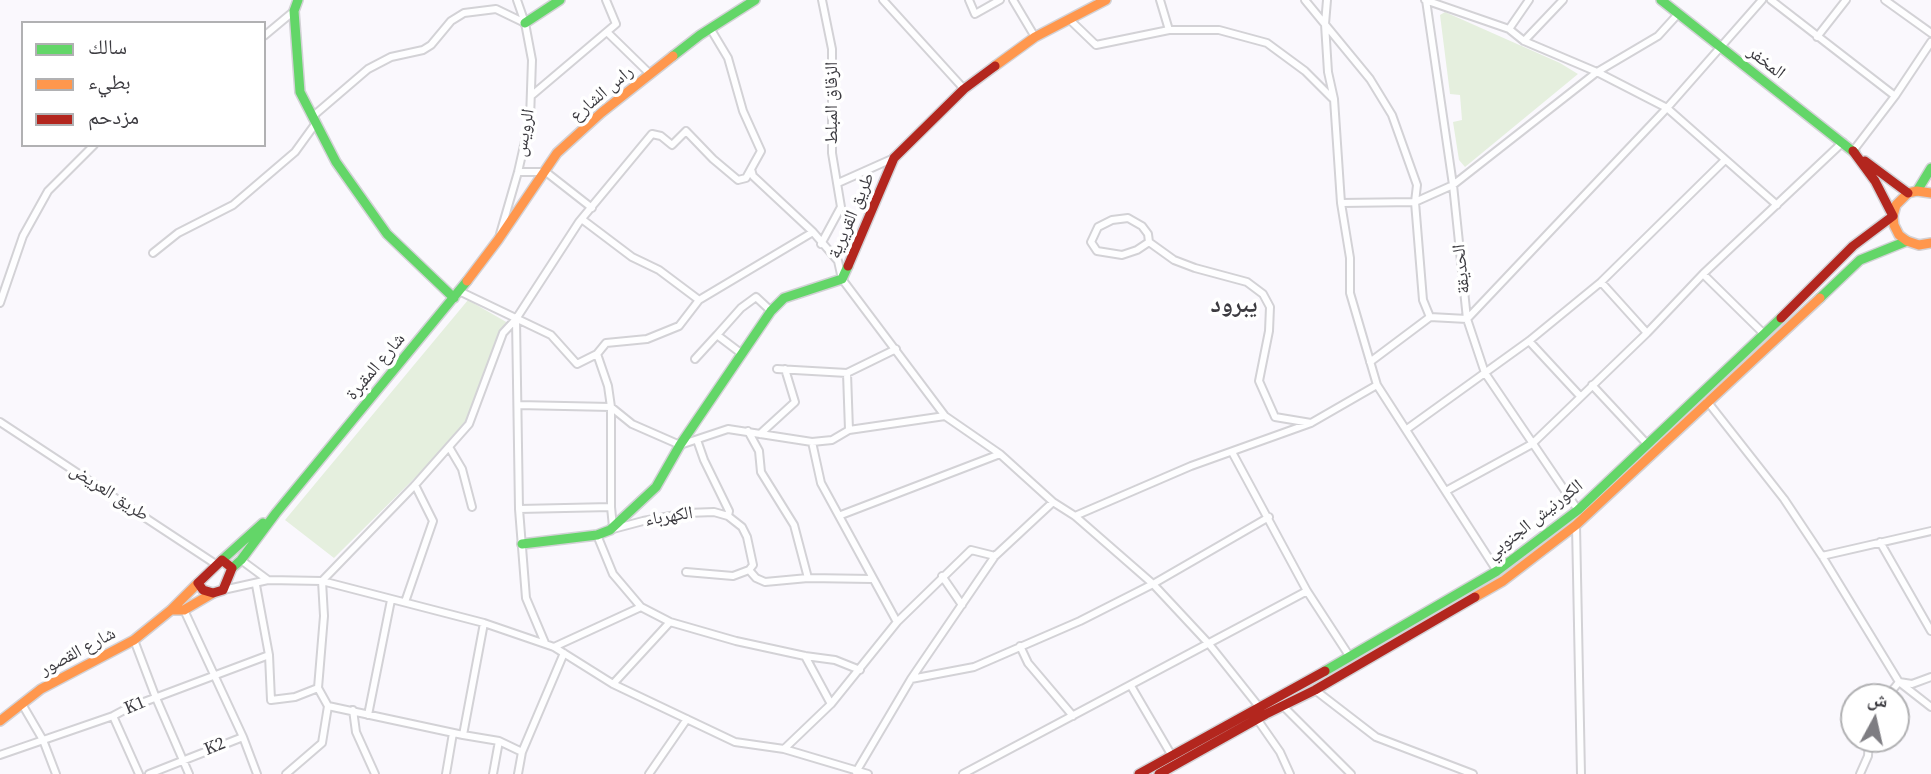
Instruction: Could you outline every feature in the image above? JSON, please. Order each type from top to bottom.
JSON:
[{"type":"street","points":[[298,0],[294,11],[300,92],[336,162],[387,234],[456,294],[551,335],[577,364],[597,354],[606,344],[647,339],[679,326],[699,300],[813,232]]},
{"type":"street","name":"الرويس","points":[[498,240],[519,172],[530,119],[532,60],[525,23],[517,0]]},
{"type":"street","points":[[153,253],[178,233],[233,205],[295,152],[314,120],[368,69],[391,57],[423,50],[431,45],[452,21],[464,13],[496,9],[525,23],[560,0]]},
{"type":"street","points":[[531,96],[616,24],[606,0]]},
{"type":"street","name":"راس الشارع","points":[[498,240],[557,153],[601,113],[710,27],[755,0]]},
{"type":"street","name":"الزقاق المبلط","points":[[821,244],[841,207],[832,153],[832,49],[822,0]]},
{"type":"street","points":[[883,0],[964,89]]},
{"type":"street","points":[[970,0],[975,14],[1000,0]]},
{"type":"street","points":[[1013,0],[1035,37]]},
{"type":"street","name":"طريق القريرية","points":[[522,544],[597,535],[612,528],[656,487],[680,445],[771,311],[784,298],[842,279],[894,158],[964,89],[1035,37],[1106,0]]},
{"type":"street","points":[[1160,0],[1169,30]]},
{"type":"street","points":[[1305,0],[1370,79],[1392,115],[1417,185],[1415,202],[1423,300],[1430,317]]},
{"type":"street","points":[[1328,0],[1325,24],[1328,72],[1334,99],[1341,203],[1350,258],[1350,293],[1370,362],[1377,385],[1497,571]]},
{"type":"street","points":[[1426,0],[1509,29],[1524,41],[1597,72],[1667,108],[1777,205]]},
{"type":"street","name":"الحديقة","points":[[1426,0],[1453,185],[1467,319],[1485,373],[1578,510]]},
{"type":"street","points":[[1509,29],[1529,0]]},
{"type":"street","points":[[1524,41],[1563,0]]},
{"type":"street","name":"المخفر","points":[[1661,0],[1853,151]]},
{"type":"street","points":[[1370,362],[1430,317],[1467,319],[1667,108],[1762,0]]},
{"type":"street","points":[[1771,0],[1895,96]]},
{"type":"street","points":[[1817,37],[1846,0]]},
{"type":"street","points":[[1885,0],[1931,33]]},
{"type":"street","points":[[266,34],[294,11]]},
{"type":"street","points":[[1341,203],[1415,202],[1453,185],[1597,72],[1658,36],[1678,14]]},
{"type":"street","points":[[1069,19],[1096,45],[1169,30],[1219,30],[1267,44],[1305,71],[1334,99]]},
{"type":"street","points":[[286,774],[322,743],[328,706],[318,688],[324,616],[322,581],[415,485],[469,424],[503,333],[516,319],[579,222],[652,134],[672,145],[686,131],[738,180],[746,178],[761,151],[743,111],[728,58],[710,27]]},
{"type":"street","points":[[607,32],[650,74]]},
{"type":"street","points":[[1853,151],[1895,96],[1931,42]]},
{"type":"street","points":[[1446,491],[1532,444],[1647,333],[1703,274],[1843,142]]},
{"type":"street","points":[[0,303],[23,236],[48,191],[92,147]]},
{"type":"street","points":[[1853,151],[1923,191]]},
{"type":"street","points":[[1853,151],[1875,181],[1893,215],[1899,235],[1919,245],[1930,244]]},
{"type":"street","points":[[838,183],[894,158]]},
{"type":"street","points":[[1407,429],[1529,341],[1601,282],[1726,160]]},
{"type":"street","name":"الكورنيش الجنوبي","points":[[1159,774],[1497,571],[1578,510],[1853,246],[1893,215],[1896,205],[1923,191],[1931,168]]},
{"type":"street","points":[[751,169],[753,176],[813,232],[838,261],[842,279],[945,415],[1000,454],[1053,502],[1075,516],[1153,584],[1209,644],[1261,714],[1290,774]]},
{"type":"street","points":[[519,172],[546,172],[592,208]]},
{"type":"street","points":[[1149,242],[1122,255],[1097,251],[1091,242],[1098,227],[1112,220],[1128,218],[1142,226],[1148,234],[1149,242],[1174,260],[1247,282],[1263,294],[1270,307],[1269,331],[1259,382],[1275,416],[1311,423]]},
{"type":"street","points":[[583,220],[632,257],[659,270],[699,300]]},
{"type":"street","name":"شارع المقبرة","points":[[275,513],[498,240]]},
{"type":"street","name":"الكورنيش الجنوبي","points":[[1139,774],[1315,690],[1503,580],[1576,525],[1860,260],[1907,241]]},
{"type":"street","points":[[1703,274],[1764,334]]},
{"type":"street","points":[[1601,282],[1647,333]]},
{"type":"street","points":[[695,359],[741,308],[756,297],[771,311]]},
{"type":"street","points":[[516,319],[519,509],[526,598],[545,643]]},
{"type":"street","points":[[717,335],[742,354]]},
{"type":"street","points":[[1529,341],[1580,396]]},
{"type":"street","points":[[760,434],[795,402],[781,369],[847,373],[896,349]]},
{"type":"street","points":[[597,354],[608,386],[611,407],[612,528]]},
{"type":"street","points":[[847,373],[849,430]]},
{"type":"street","points":[[1075,516],[1191,466],[1311,423],[1377,385]]},
{"type":"street","points":[[1592,385],[1647,444]]},
{"type":"street","points":[[1707,401],[1784,499],[1899,682],[1931,707]]},
{"type":"street","points":[[518,405],[611,407],[632,424],[680,445],[728,429],[812,442],[832,440],[849,430],[945,415]]},
{"type":"street","name":"طريق العريض","points":[[0,422],[220,563]]},
{"type":"street","points":[[748,431],[759,451],[761,472],[794,525],[808,578]]},
{"type":"street","points":[[686,572],[733,576],[749,570],[753,565],[747,537],[741,527],[728,516],[729,510],[697,440]]},
{"type":"street","points":[[812,442],[821,483],[841,515],[872,579],[897,622]]},
{"type":"street","points":[[449,447],[462,469],[472,507]]},
{"type":"street","points":[[1232,452],[1307,591],[1350,657]]},
{"type":"street","points":[[841,515],[1000,454]]},
{"type":"street","points":[[405,602],[433,522],[415,485]]},
{"type":"street","points":[[855,773],[911,679],[995,556],[1053,502]]},
{"type":"street","points":[[519,509],[611,507]]},
{"type":"street","name":"الكهرباء","points":[[612,528],[687,513],[713,512],[728,516]]},
{"type":"street","points":[[218,592],[232,568],[241,560],[275,513]]},
{"type":"street","name":"شارع القصور","points":[[0,721],[41,690],[134,640],[171,610],[275,513]]},
{"type":"street","points":[[911,679],[974,667],[1080,621],[1153,584],[1269,517]]},
{"type":"street","points":[[1576,525],[1581,774]]},
{"type":"street","points":[[1822,556],[1931,531]]},
{"type":"street","points":[[597,535],[613,574],[641,607],[670,622],[736,641],[835,660],[860,670]]},
{"type":"street","points":[[1880,542],[1931,631]]},
{"type":"street","points":[[784,749],[831,704],[897,622],[942,576],[971,550],[995,556]]},
{"type":"street","points":[[241,560],[268,580]]},
{"type":"street","points":[[220,563],[232,568]]},
{"type":"street","points":[[749,570],[756,578],[765,582],[808,578],[872,579]]},
{"type":"street","points":[[942,576],[962,605]]},
{"type":"street","points":[[171,610],[184,610],[218,592],[268,580],[322,581],[484,623],[545,643],[613,684],[735,742],[784,749],[855,773],[867,774]]},
{"type":"street","points":[[198,583],[203,590],[218,592]]},
{"type":"street","points":[[256,584],[269,654],[271,700],[295,697],[318,688]]},
{"type":"street","points":[[963,774],[1307,591]]},
{"type":"street","points":[[368,715],[391,600]]},
{"type":"street","points":[[554,648],[641,607]]},
{"type":"street","points":[[184,610],[243,737],[257,774]]},
{"type":"street","points":[[613,684],[670,622]]},
{"type":"street","points":[[463,735],[484,623]]},
{"type":"street","points":[[134,640],[189,774]]},
{"type":"street","points":[[1020,646],[1028,663],[1073,716]]},
{"type":"street","points":[[518,774],[522,752],[564,653]]},
{"type":"street","name":"K1","points":[[0,755],[113,716],[269,654]]},
{"type":"street","points":[[805,656],[831,704]]},
{"type":"street","points":[[1899,682],[1912,684],[1931,677]]},
{"type":"street","points":[[1131,686],[1172,756]]},
{"type":"street","points":[[1315,690],[1376,737],[1473,774]]},
{"type":"street","points":[[22,704],[43,740],[56,774]]},
{"type":"street","points":[[328,706],[499,741],[522,752]]},
{"type":"street","points":[[1283,706],[1352,774]]},
{"type":"street","points":[[353,710],[356,732],[375,774]]},
{"type":"street","points":[[113,716],[139,774]]},
{"type":"street","points":[[649,774],[687,719]]},
{"type":"street","points":[[446,774],[453,733]]},
{"type":"street","name":"K2","points":[[149,774],[243,737]]},
{"type":"street","points":[[493,774],[499,741]]},
{"type":"street","points":[[1860,774],[1868,753]]},
{"type":"green space","points":[[1445,12],[1560,63],[1578,74],[1465,167],[1459,160],[1453,122],[1462,120],[1460,95],[1450,94],[1440,15]]},
{"type":"green space","points":[[468,300],[508,323],[473,416],[463,430],[334,558],[285,520]]},
{"type":"traffic: fast","points":[[298,0],[294,11],[300,92],[336,162],[387,234],[454,298]]},
{"type":"traffic: fast","points":[[525,23],[560,0]]},
{"type":"traffic: fast","points":[[673,56],[700,35],[755,0]]},
{"type":"traffic: fast","points":[[1661,0],[1855,153]]},
{"type":"traffic: fast","points":[[1917,191],[1931,168]]},
{"type":"traffic: fast","points":[[1820,298],[1860,260],[1907,241]]},
{"type":"traffic: fast","points":[[522,544],[597,535],[610,530],[656,487],[680,445],[771,311],[784,298],[842,279],[848,266]]},
{"type":"traffic: fast","points":[[232,568],[467,281]]},
{"type":"traffic: fast","points":[[1325,671],[1497,571],[1578,510],[1781,318]]},
{"type":"traffic: fast","points":[[222,560],[263,523]]},
{"type":"traffic: slow","points":[[995,66],[1035,37],[1106,0]]},
{"type":"traffic: slow","points":[[467,281],[557,153],[601,113],[673,56]]},
{"type":"traffic: slow","points":[[1931,193],[1908,193],[1896,205],[1893,216],[1899,235],[1907,241],[1919,245],[1931,243]]},
{"type":"traffic: slow","points":[[1475,597],[1503,581],[1576,525],[1820,298]]},
{"type":"traffic: slow","points":[[0,721],[41,689],[134,640],[171,610],[198,583]]},
{"type":"traffic: slow","points":[[171,610],[184,610],[213,593]]},
{"type":"traffic: jam","points":[[848,266],[894,158],[964,89],[995,66]]},
{"type":"traffic: jam","points":[[1781,318],[1853,246],[1893,216],[1875,181],[1853,151]]},
{"type":"traffic: jam","points":[[1865,161],[1908,193]]},
{"type":"traffic: jam","points":[[222,560],[232,568],[223,590],[213,593],[203,590],[198,583],[222,560]]},
{"type":"traffic: jam","points":[[1159,774],[1315,690],[1475,597]]},
{"type":"traffic: jam","points":[[1139,774],[1325,671]]},
{"type":"district","name":"يبرود","points":[[1234,306]]}]
